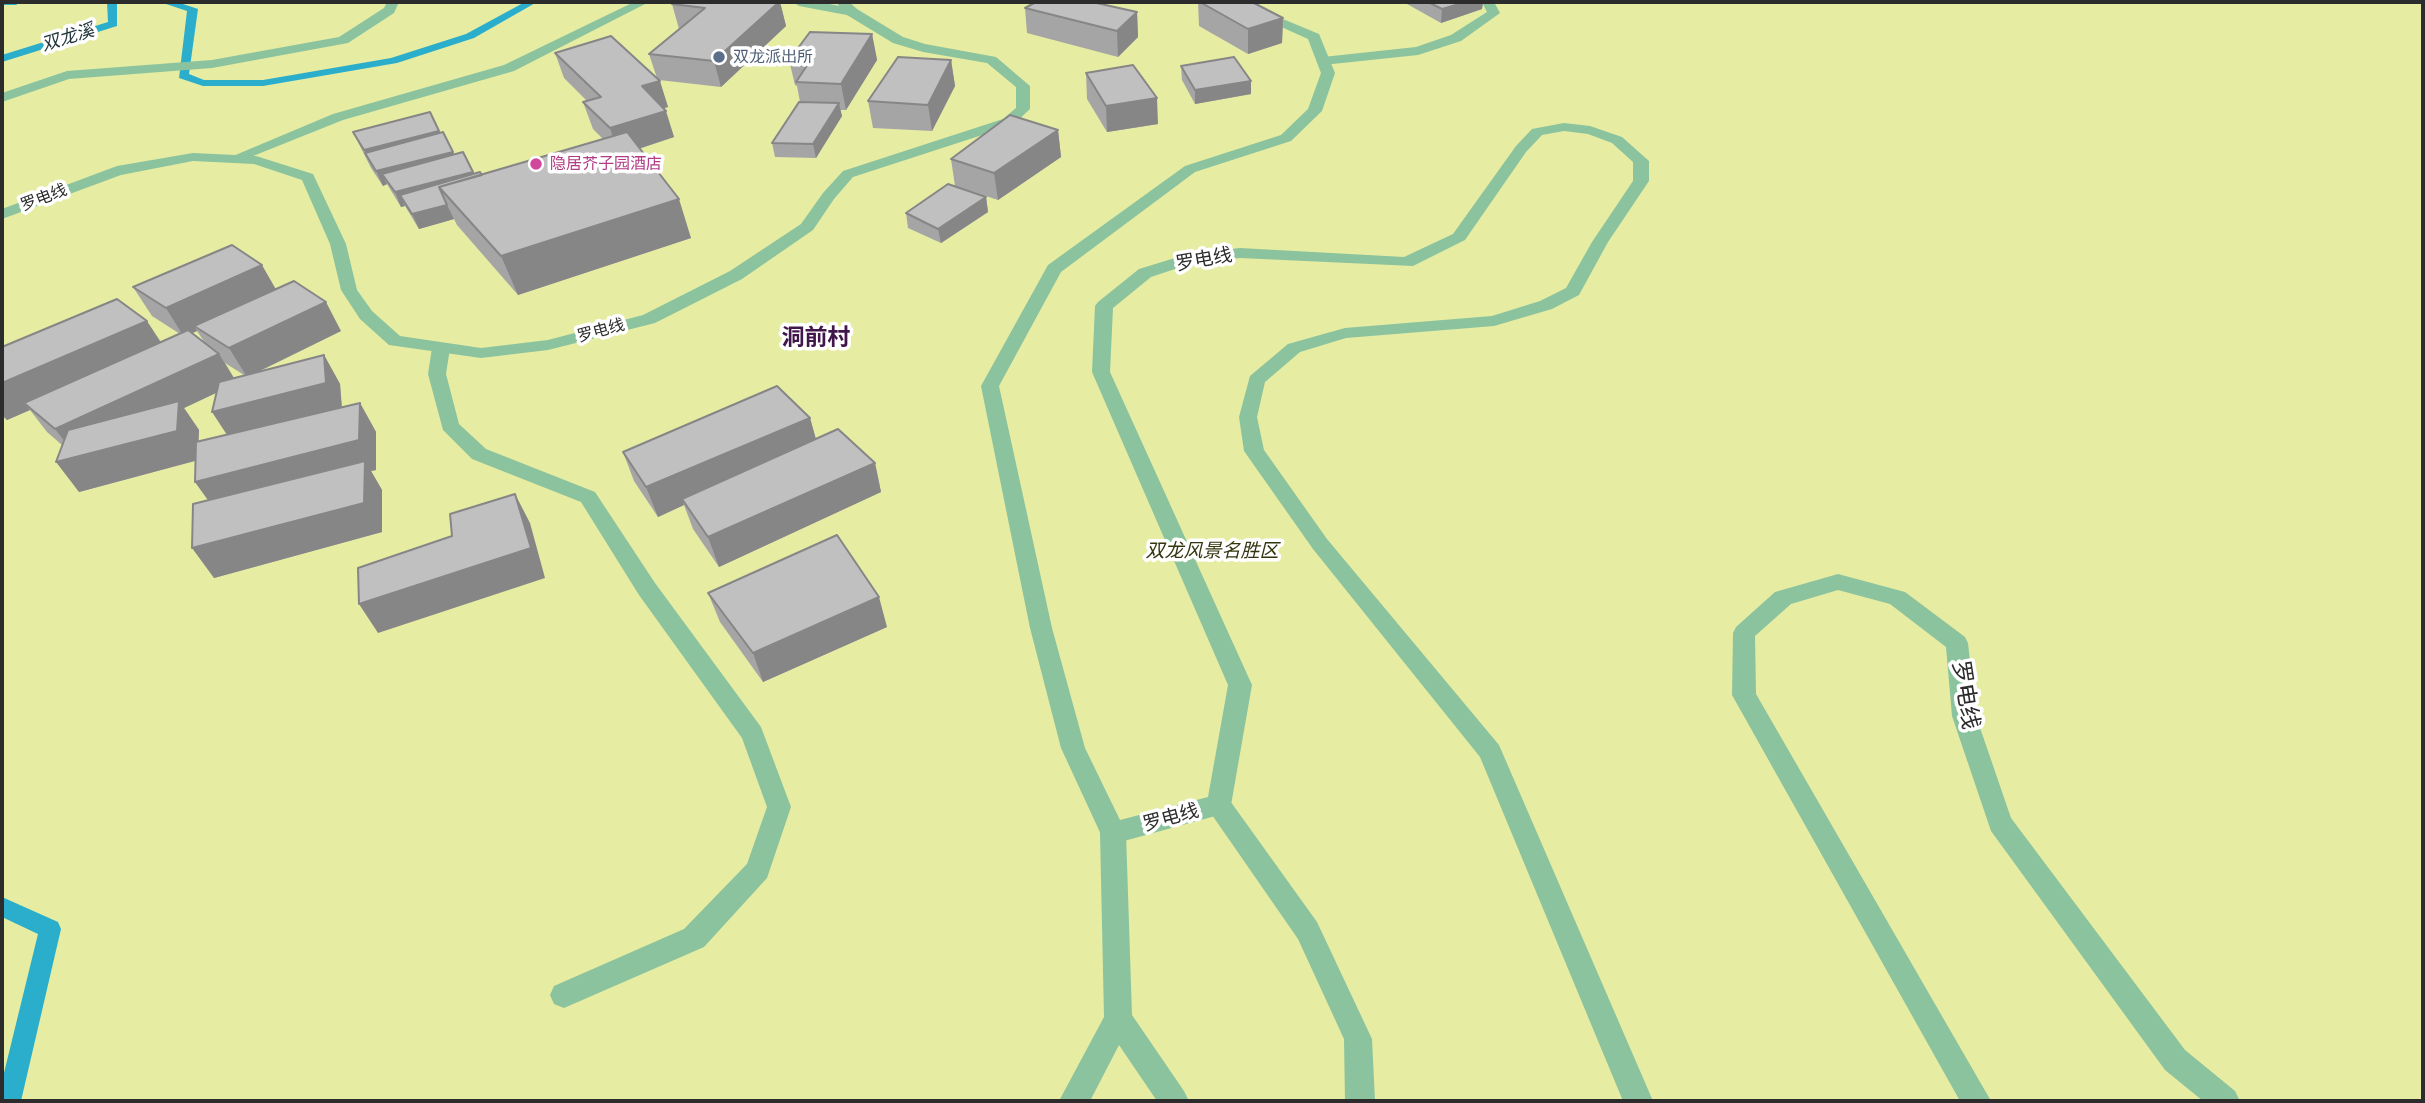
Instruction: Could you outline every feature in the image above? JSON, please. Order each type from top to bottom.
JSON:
[{"type":"street","points":[[2,98],[67,75],[212,64],[343,40],[390,10],[393,2]]},
{"type":"street","points":[[233,159],[338,117],[509,68],[643,2]]},
{"type":"street","points":[[799,2],[847,7]]},
{"type":"street","points":[[1074,1101],[1118,1019],[1114,834],[1073,748],[1041,628],[990,386],[1054,269],[1190,169],[1286,138],[1315,111],[1328,73],[1314,37],[1232,2]]},
{"type":"street","points":[[1323,61],[1418,51],[1443,43],[1456,38],[1494,13],[1488,2]]},
{"type":"street","name":"罗电线","points":[[2,214],[117,171],[193,157],[256,160],[307,177],[338,244],[349,290],[366,315],[394,341],[481,353],[548,345],[649,318],[736,275],[807,227],[828,196],[848,174],[1008,122],[1023,109],[1023,86],[1012,74],[991,60],[923,48],[898,40],[847,7]]},
{"type":"street","name":"罗电线","points":[[1114,834],[1219,805],[1240,685],[1101,372],[1104,306],[1145,273],[1188,260],[1240,253],[1407,262],[1459,237],[1521,149],[1537,132],[1563,127],[1590,130],[1617,140],[1641,161],[1642,181],[1600,242],[1573,291],[1546,305],[1494,321],[1345,333],[1294,348],[1255,380],[1248,417],[1254,451],[1320,544],[1490,752],[1637,1101]]},
{"type":"street","points":[[441,348],[437,374],[450,426],[479,454],[588,497],[648,589],[753,734],[779,807],[758,870],[694,938],[564,995]]},
{"type":"street","name":"罗电线","points":[[1976,1101],[1744,695],[1744,633],[1783,598],[1838,582],[1897,598],[1957,643],[1964,716],[2000,823],[2175,1060],[2225,1101]]},
{"type":"street","points":[[1219,805],[1308,930],[1358,1039],[1360,1101]]},
{"type":"street","points":[[1118,1019],[1174,1101]]},
{"type":"green space","name":"双龙风景名胜区","points":[[2,2],[2423,2],[2423,1101],[2,1101]]},
{"type":"building","points":[[779,2],[714,61],[649,54],[705,8],[672,4]]},
{"type":"building","points":[[1036,2],[1092,2],[1137,12],[1117,31],[1025,8]]},
{"type":"building","points":[[1200,2],[1252,2],[1283,18],[1248,29]]},
{"type":"building","points":[[1428,2],[1466,2],[1442,9]]},
{"type":"building","points":[[810,32],[872,34],[841,84],[796,82],[810,61],[789,60]]},
{"type":"building","points":[[611,36],[660,81],[642,86],[666,111],[610,128],[583,102],[601,97],[555,53]]},
{"type":"building","points":[[898,57],[951,60],[928,105],[868,101]]},
{"type":"building","points":[[1234,57],[1251,81],[1195,90],[1181,66]]},
{"type":"building","points":[[1133,65],[1157,98],[1106,106],[1086,73]]},
{"type":"building","points":[[799,102],[839,103],[813,144],[772,143]]},
{"type":"building","points":[[430,112],[439,131],[364,150],[353,132]]},
{"type":"building","points":[[1010,115],[1058,130],[994,173],[951,159]]},
{"type":"building","points":[[443,132],[453,152],[376,171],[365,153]]},
{"type":"building","points":[[627,132],[679,199],[501,256],[439,187]]},
{"type":"building","points":[[463,152],[473,172],[395,192],[382,174]]},
{"type":"building","points":[[480,172],[482,175],[439,187],[447,205],[412,214],[400,195]]},
{"type":"building","points":[[948,184],[986,197],[938,229],[906,213]]},
{"type":"building","points":[[232,245],[262,265],[166,308],[133,287]]},
{"type":"building","points":[[294,281],[326,302],[229,348],[194,326]]},
{"type":"building","points":[[117,299],[147,321],[2,383],[2,347]]},
{"type":"building","points":[[188,330],[219,354],[55,429],[24,403]]},
{"type":"building","points":[[324,355],[326,383],[212,412],[219,382]]},
{"type":"building","points":[[777,386],[810,418],[646,487],[623,452]]},
{"type":"building","points":[[179,401],[177,431],[56,462],[68,430]]},
{"type":"building","points":[[360,403],[359,440],[195,482],[196,442]]},
{"type":"building","points":[[838,429],[875,463],[708,537],[682,499]]},
{"type":"building","points":[[365,461],[364,503],[192,548],[193,504]]},
{"type":"building","points":[[515,494],[531,548],[359,604],[358,568],[452,536],[450,514]]},
{"type":"building","points":[[837,535],[879,597],[753,653],[708,593]]},
{"type":"waterway","name":"双龙溪","points":[[2,2],[16,2]]},
{"type":"waterway","name":"双龙溪","points":[[2,59],[113,24],[112,2]]},
{"type":"waterway","points":[[165,2],[193,9],[183,76],[203,83],[263,83],[393,61],[470,36],[532,2]]},
{"type":"waterway","name":"双龙溪","points":[[2,907],[50,929],[9,1101]]},
{"type":"place","name":"双龙派出所","points":[[719,57]]},
{"type":"place","name":"隐居芥子园酒店","points":[[536,164]]},
{"type":"district","name":"洞前村","points":[[816,338]]}]
